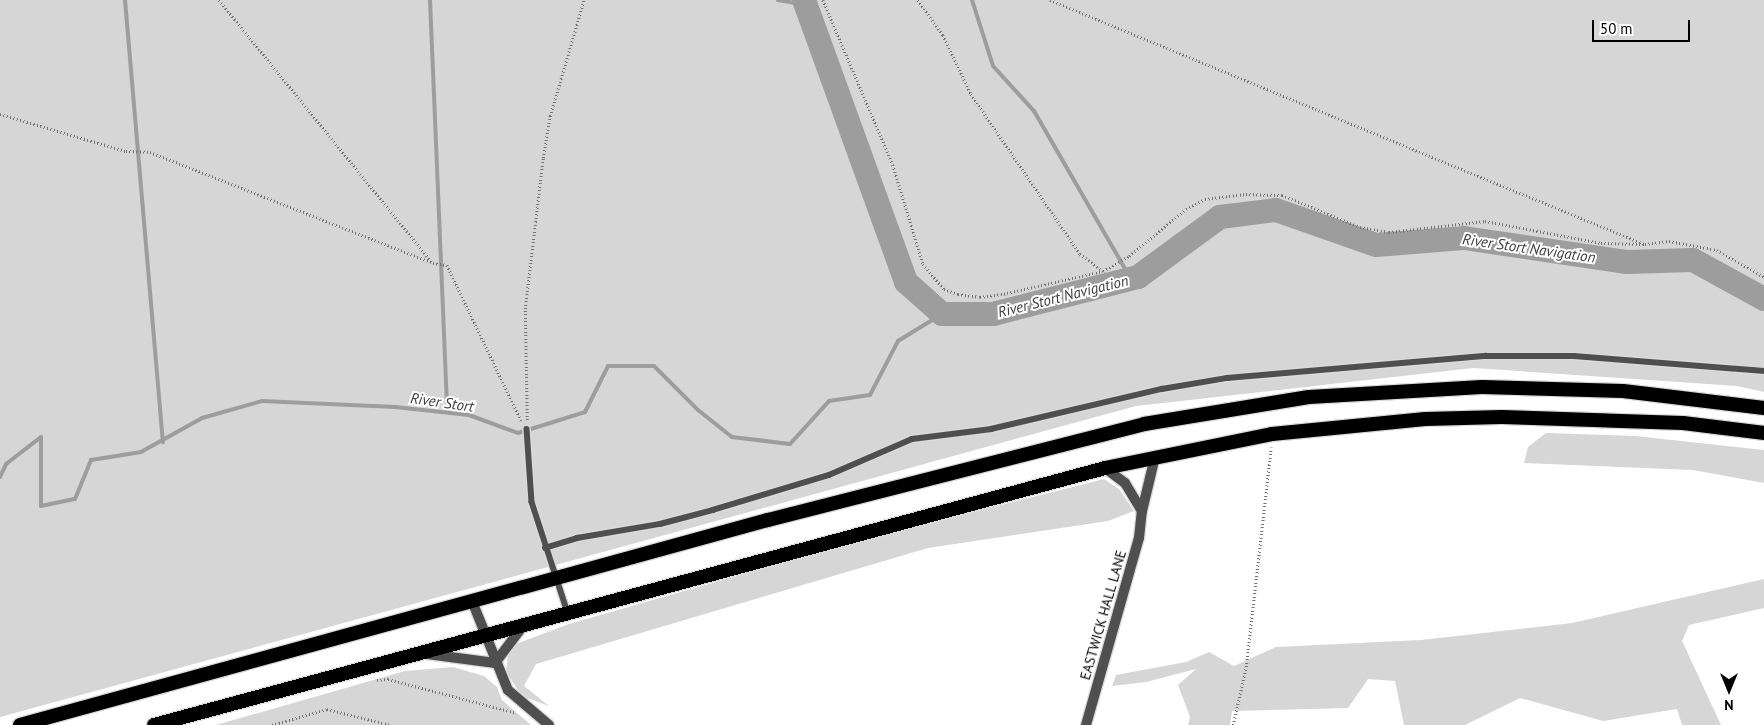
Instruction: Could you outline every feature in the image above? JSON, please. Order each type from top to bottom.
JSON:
[{"type":"highway","points":[[20,725],[556,578],[1144,424],[1300,398],[1482,387],[1623,391],[1764,408]]},
{"type":"highway","points":[[154,725],[1105,468],[1272,434],[1425,419],[1502,417],[1683,423],[1764,433]]},
{"type":"street","name":"EASTWICK HALL LANE","points":[[1086,725],[1139,538],[1142,511],[1155,457]]},
{"type":"street","points":[[1105,468],[1125,483],[1142,511]]},
{"type":"street","points":[[472,601],[495,663],[508,690],[545,722]]},
{"type":"street","points":[[495,663],[524,625]]},
{"type":"street","points":[[418,653],[495,663]]},
{"type":"lane","points":[[545,548],[577,538],[660,524],[713,510],[829,475],[912,439],[991,429],[1162,388],[1227,378],[1486,356],[1574,356],[1764,371]]},
{"type":"lane","points":[[527,426],[532,502],[545,548],[568,613]]},
{"type":"path","points":[[219,0],[433,263]]},
{"type":"path","points":[[527,426],[525,309],[543,158],[550,116],[584,0]]},
{"type":"path","points":[[823,0],[894,165],[923,264],[944,289],[980,296],[1031,289],[1103,271],[1129,256],[1186,209],[1205,199],[1238,194],[1282,194],[1360,227],[1389,232],[1485,221],[1601,244],[1645,244],[1669,241],[1717,250],[1764,276]]},
{"type":"path","points":[[918,0],[943,35],[971,94],[1080,254],[1103,271]]},
{"type":"path","points":[[1050,0],[1645,244]]},
{"type":"path","points":[[0,114],[131,152],[147,152],[433,263],[447,265],[520,422],[527,426]]},
{"type":"path","points":[[1233,725],[1246,667],[1272,434]]},
{"type":"path","points":[[371,680],[388,679],[545,722]]},
{"type":"path","points":[[272,725],[327,709],[391,725]]},
{"type":"shaded area","points":[[0,0],[1764,0],[1764,392],[1737,386],[1473,368],[1136,406],[0,717]]},
{"type":"shaded area","points":[[1546,433],[1635,436],[1764,450],[1764,483],[1693,470],[1524,463],[1528,447]]},
{"type":"shaded area","points":[[1104,479],[1119,489],[1134,511],[1108,521],[928,548],[536,664],[524,686],[549,706],[522,696],[506,672],[508,655],[516,644],[569,624],[870,538]]},
{"type":"shaded area","points":[[1764,579],[1764,608],[1689,625],[1682,641],[1721,725],[1682,725],[1677,709],[1603,721],[1520,698],[1465,725],[1404,725],[1395,681],[1368,679],[1348,708],[1232,711],[1230,725],[1188,725],[1190,717],[1178,685],[1196,669],[1146,682],[1112,686],[1116,675],[1186,662],[1209,652],[1234,666],[1276,647],[1421,640],[1572,623]]},
{"type":"shaded area","points":[[453,667],[484,676],[497,687],[502,700],[531,725],[216,725],[405,671]]},
{"type":"waterway","points":[[125,0],[163,442]]},
{"type":"waterway","points":[[430,0],[447,412]]},
{"type":"waterway","points":[[778,0],[806,5]]},
{"type":"waterway","name":"River Stort Navigation","points":[[804,0],[906,282],[942,314],[993,314],[1138,277],[1220,217],[1276,210],[1376,245],[1464,238],[1627,262],[1693,260],[1764,299]]},
{"type":"waterway","points":[[972,0],[993,66],[1034,111],[1131,279]]},
{"type":"waterway","name":"River Stort","points":[[0,477],[6,464],[41,437],[41,506],[75,499],[91,460],[141,452],[202,418],[262,401],[395,407],[469,415],[518,433],[585,412],[608,366],[654,366],[698,410],[732,437],[790,444],[829,401],[870,395],[898,341],[942,314]]}]
